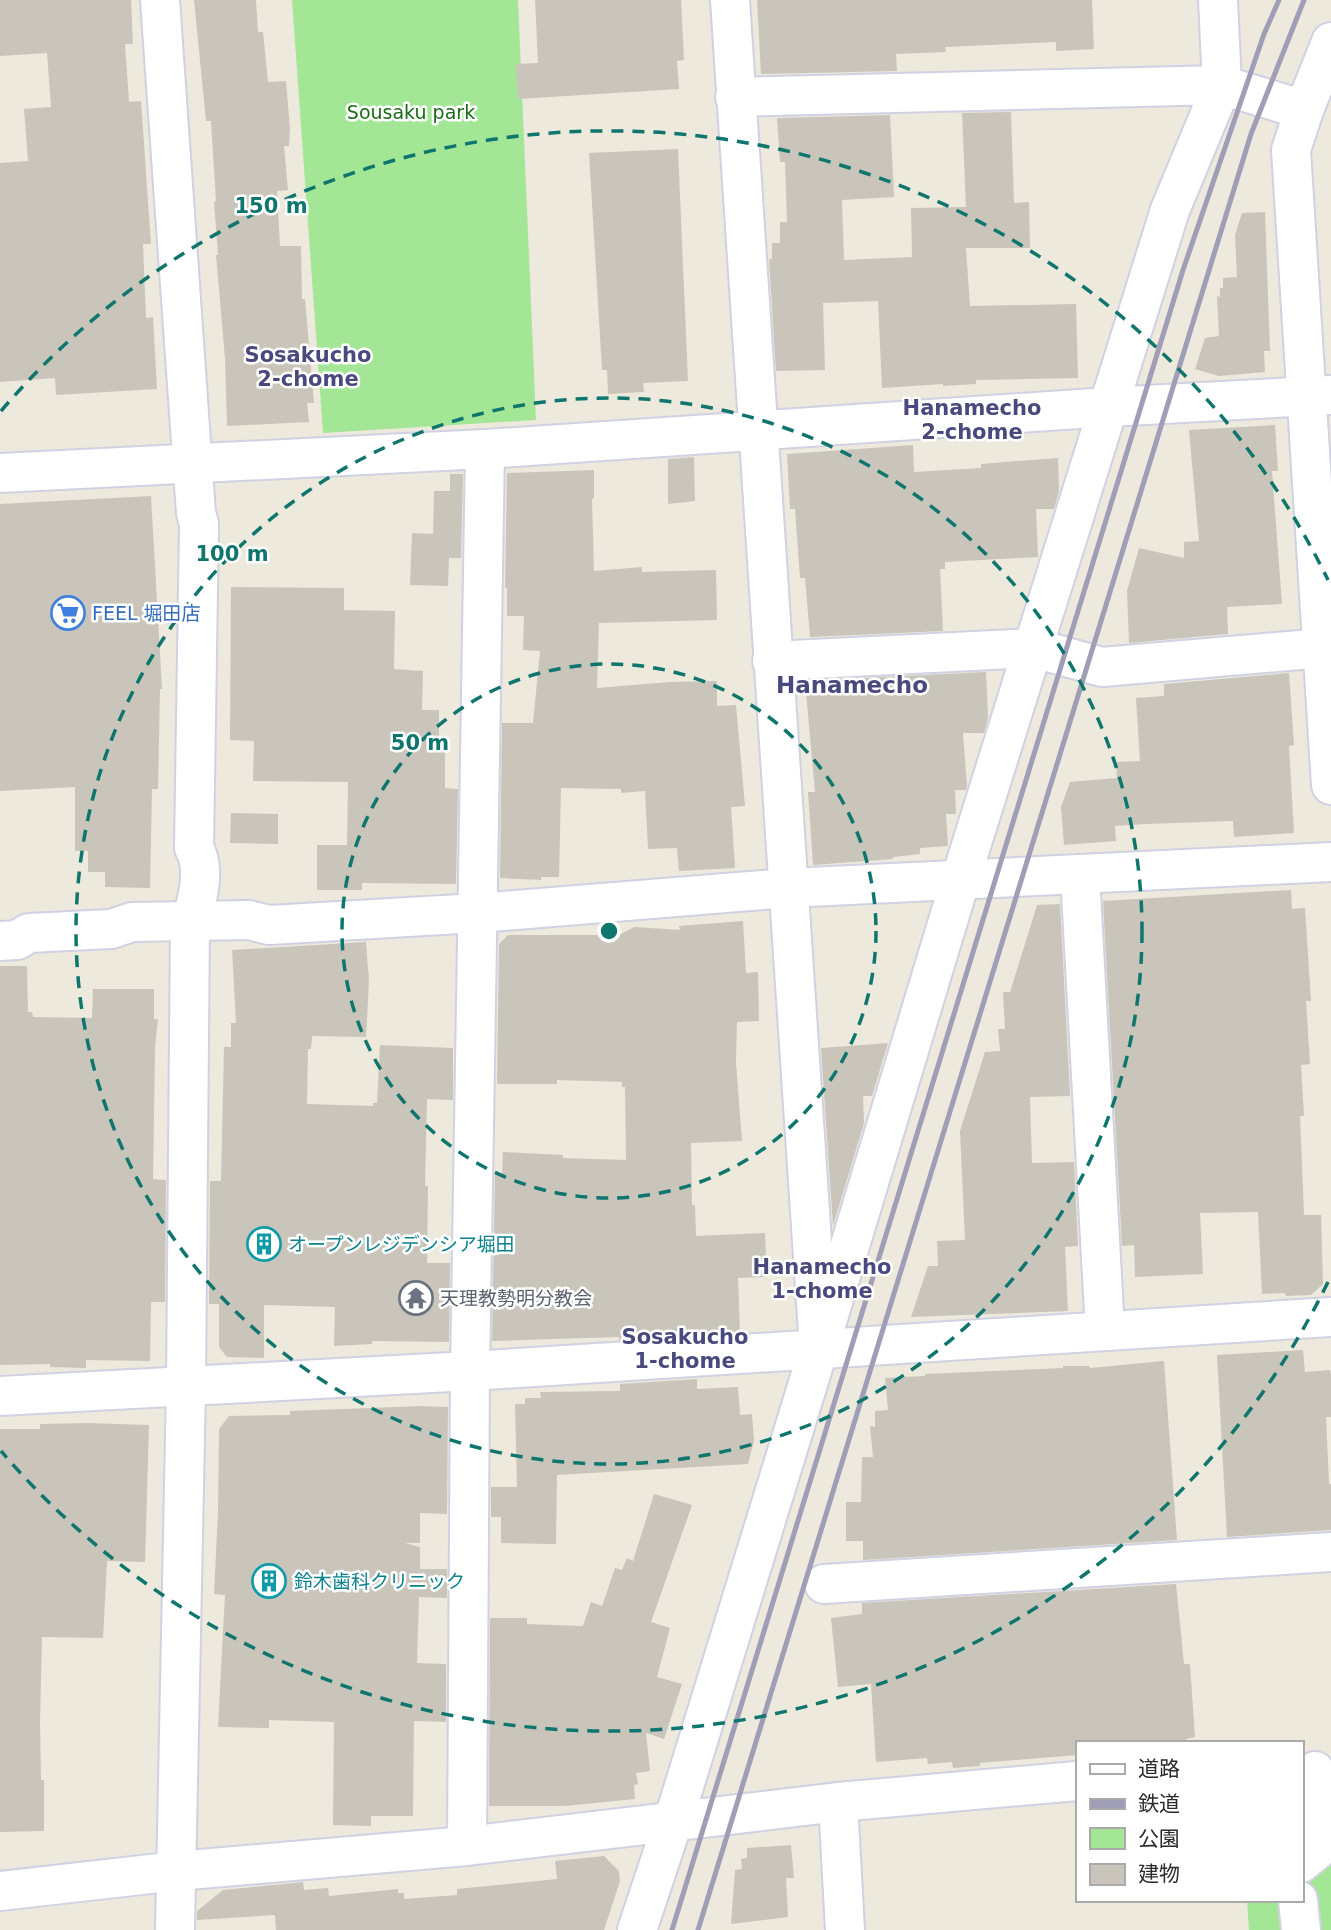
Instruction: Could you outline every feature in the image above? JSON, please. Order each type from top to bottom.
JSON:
[{"type":"street","points":[[160,0],[194,464],[195,513],[199,524],[194,848],[199,856],[198,902],[190,922],[186,1386],[175,1930]]},
{"type":"street","points":[[730,0],[819,1348]]},
{"type":"street","points":[[637,1930],[673,1822],[961,878],[1170,210],[1222,85],[1218,0]]},
{"type":"street","points":[[1331,42],[1291,150],[1318,396],[1323,648],[1331,785]]},
{"type":"street","points":[[735,97],[1222,85],[1304,110]]},
{"type":"street","points":[[0,473],[485,449],[1108,407],[1318,396]]},
{"type":"street","points":[[467,1846],[470,1371],[485,449]]},
{"type":"street","points":[[772,661],[1034,648],[1102,667],[1323,648]]},
{"type":"street","points":[[0,941],[17,940],[29,933],[111,929],[132,922],[249,920],[269,925],[478,913],[787,888],[1245,864],[1272,866],[1331,862]]},
{"type":"street","points":[[1080,874],[1105,1331]]},
{"type":"street","points":[[0,1396],[470,1371],[1331,1317]]},
{"type":"street","points":[[824,1584],[1331,1552]]},
{"type":"street","points":[[1303,1861],[1317,1850],[1321,1836],[1316,1764]]},
{"type":"street","points":[[0,1891],[177,1871],[467,1846],[838,1802],[1076,1781]]},
{"type":"street","points":[[838,1802],[845,1930]]},
{"type":"street","points":[[1298,1902],[1301,1930]]},
{"type":"green space","name":"Sousaku park","points":[[292,0],[518,0],[536,420],[323,433]]},
{"type":"green space","points":[[1331,1769],[1331,1930],[1249,1930],[1247,1902],[1303,1902],[1303,1772]]},
{"type":"building","points":[[0,0],[131,0],[133,44],[125,44],[129,102],[141,101],[151,244],[143,244],[146,318],[153,317],[157,389],[56,395],[55,378],[0,382],[0,163],[28,161],[24,109],[51,107],[47,53],[0,56]]},
{"type":"building","points":[[194,0],[256,0],[258,32],[263,32],[268,82],[286,81],[290,129],[289,146],[284,146],[288,190],[277,191],[280,246],[301,246],[302,299],[305,299],[314,403],[307,403],[309,422],[227,426],[211,121],[206,121]]},
{"type":"building","points":[[535,0],[681,0],[684,60],[677,61],[679,89],[518,99],[516,64],[538,63]]},
{"type":"building","points":[[757,0],[1092,0],[1094,49],[1056,51],[1056,42],[945,47],[946,52],[896,54],[897,71],[761,74]]},
{"type":"building","points":[[1011,112],[1014,203],[1029,202],[1030,248],[966,248],[970,306],[1076,304],[1078,378],[976,380],[976,384],[882,388],[878,301],[823,303],[825,370],[776,371],[769,259],[772,259],[772,243],[780,243],[780,222],[787,222],[785,162],[780,162],[777,118],[890,115],[894,197],[842,200],[844,260],[912,257],[911,208],[966,207],[962,113]]},
{"type":"building","points":[[678,149],[688,381],[643,383],[644,392],[608,394],[607,370],[602,370],[589,153]]},
{"type":"building","points":[[1265,212],[1270,351],[1264,351],[1265,372],[1219,376],[1195,369],[1205,338],[1219,336],[1217,296],[1220,297],[1223,278],[1237,277],[1235,235],[1242,213]]},
{"type":"building","points":[[1275,425],[1278,471],[1272,471],[1282,604],[1227,607],[1228,634],[1129,643],[1127,591],[1139,548],[1184,558],[1184,542],[1199,541],[1189,430]]},
{"type":"building","points":[[913,445],[914,472],[981,468],[981,464],[1058,458],[1059,491],[1054,509],[1036,509],[1038,557],[945,562],[945,569],[940,569],[943,631],[810,637],[805,578],[800,578],[795,509],[790,509],[787,454]]},
{"type":"building","points":[[694,457],[695,501],[668,504],[668,459]]},
{"type":"building","points":[[594,470],[594,571],[642,567],[642,572],[716,570],[717,620],[599,623],[597,688],[717,681],[717,706],[736,705],[745,806],[731,807],[735,868],[679,871],[677,848],[648,849],[645,791],[621,793],[621,789],[561,788],[559,877],[541,877],[541,880],[500,878],[502,723],[533,723],[540,651],[523,650],[524,616],[507,616],[507,473]]},
{"type":"building","points":[[450,474],[463,474],[461,558],[449,558],[448,586],[410,585],[412,533],[433,534],[434,491],[450,491]]},
{"type":"building","points":[[151,496],[162,689],[158,789],[152,789],[150,888],[105,887],[105,872],[88,872],[88,851],[75,851],[75,787],[0,791],[0,504]]},
{"type":"building","points":[[231,587],[344,588],[344,610],[395,611],[394,669],[423,671],[422,710],[439,710],[439,750],[445,750],[445,788],[458,789],[456,884],[362,883],[362,890],[317,890],[317,845],[347,845],[348,782],[253,781],[254,741],[230,740]]},
{"type":"building","points":[[986,672],[988,718],[984,733],[963,733],[967,787],[966,790],[955,790],[956,814],[946,814],[948,846],[920,848],[920,854],[893,859],[813,865],[808,792],[815,792],[805,681]]},
{"type":"building","points":[[1289,673],[1294,745],[1289,746],[1294,833],[1234,837],[1233,821],[1146,824],[1115,826],[1116,841],[1064,845],[1061,807],[1070,782],[1117,778],[1116,762],[1140,761],[1136,698],[1164,696],[1164,684]]},
{"type":"building","points":[[231,813],[278,814],[278,844],[230,843]]},
{"type":"building","points":[[1291,890],[1292,909],[1305,908],[1311,1001],[1306,1001],[1310,1064],[1301,1065],[1304,1215],[1321,1215],[1323,1284],[1311,1295],[1262,1294],[1258,1212],[1200,1213],[1203,1274],[1135,1277],[1134,1245],[1122,1246],[1103,901]]},
{"type":"building","points":[[1060,904],[1070,1096],[1030,1097],[1032,1163],[1074,1162],[1078,1246],[1065,1247],[1068,1311],[911,1317],[928,1266],[938,1266],[937,1241],[965,1240],[960,1131],[985,1052],[1000,1051],[998,1029],[1005,1029],[1003,992],[1010,992],[1037,905]]},
{"type":"building","points":[[743,921],[746,973],[758,972],[759,1021],[737,1022],[736,1063],[742,1141],[691,1143],[692,1205],[695,1205],[696,1236],[765,1233],[767,1277],[738,1278],[740,1332],[619,1340],[619,1337],[492,1341],[495,1174],[502,1175],[503,1152],[626,1160],[625,1087],[622,1087],[622,1082],[557,1080],[557,1084],[497,1084],[499,944],[508,935],[619,935],[634,927],[680,930],[679,926]]},
{"type":"building","points":[[366,942],[369,981],[366,1037],[312,1036],[311,1049],[308,1049],[307,1104],[373,1106],[373,1103],[377,1103],[380,1045],[453,1048],[453,1100],[427,1099],[425,1186],[428,1186],[427,1263],[450,1263],[449,1342],[372,1341],[372,1344],[334,1346],[335,1307],[264,1305],[264,1358],[227,1357],[219,1347],[219,1304],[209,1304],[210,1181],[221,1181],[224,1047],[231,1047],[231,1023],[236,1023],[232,950]]},
{"type":"building","points":[[0,966],[27,966],[28,1012],[32,1012],[33,1017],[92,1018],[93,989],[154,989],[154,1019],[158,1019],[153,1179],[166,1180],[165,1302],[151,1302],[150,1361],[86,1360],[86,1368],[50,1367],[50,1364],[0,1365]]},
{"type":"building","points":[[888,1043],[872,1096],[863,1096],[864,1123],[833,1226],[821,1048]]},
{"type":"building","points":[[1303,1350],[1305,1372],[1330,1370],[1331,1374],[1331,1417],[1326,1417],[1331,1530],[1227,1537],[1217,1355]]},
{"type":"building","points":[[1164,1361],[1177,1540],[863,1560],[863,1541],[846,1541],[846,1502],[861,1502],[862,1457],[873,1457],[870,1426],[875,1427],[875,1411],[888,1410],[885,1378],[1063,1366],[1090,1368]]},
{"type":"building","points":[[697,1379],[697,1389],[738,1387],[740,1415],[752,1414],[754,1441],[748,1464],[557,1475],[556,1544],[501,1543],[501,1517],[491,1517],[491,1487],[517,1487],[515,1404],[525,1404],[525,1398],[541,1398],[540,1392],[620,1391],[620,1384]]},
{"type":"building","points":[[448,1407],[447,1514],[420,1513],[420,1543],[405,1543],[420,1547],[420,1569],[447,1569],[447,1598],[419,1597],[417,1663],[446,1664],[446,1722],[414,1721],[413,1816],[371,1816],[371,1826],[333,1825],[334,1722],[269,1720],[269,1728],[218,1727],[225,1595],[214,1594],[219,1429],[229,1416],[290,1415],[290,1411]]},
{"type":"building","points":[[40,1424],[149,1425],[145,1562],[107,1561],[103,1638],[42,1637],[40,1721],[44,1831],[0,1832],[0,1429],[40,1429]]},
{"type":"building","points":[[654,1494],[692,1505],[651,1622],[670,1628],[657,1677],[682,1684],[664,1739],[646,1733],[650,1771],[636,1773],[638,1784],[634,1785],[635,1799],[564,1806],[489,1806],[490,1618],[527,1618],[527,1624],[583,1626],[591,1602],[602,1606],[615,1568],[622,1570],[627,1558],[633,1561]]},
{"type":"building","points":[[1176,1584],[1184,1664],[1190,1664],[1195,1737],[1186,1741],[1076,1741],[1076,1755],[980,1763],[980,1766],[953,1768],[952,1762],[928,1764],[927,1758],[876,1762],[871,1684],[838,1687],[831,1618],[862,1614],[862,1603]]},
{"type":"building","points":[[791,1845],[794,1878],[786,1878],[788,1917],[731,1924],[735,1870],[742,1869],[741,1859],[747,1858],[747,1848]]},
{"type":"building","points":[[604,1856],[619,1871],[620,1881],[604,1930],[276,1930],[275,1915],[197,1920],[197,1911],[223,1890],[303,1882],[304,1890],[328,1888],[329,1896],[398,1889],[398,1893],[404,1893],[404,1899],[457,1895],[457,1889],[557,1879],[555,1861]]},
{"type":"railway","points":[[672,1930],[1183,270],[1264,34],[1279,0]]},
{"type":"railway","points":[[698,1930],[1251,134],[1304,0]]},
{"type":"place","name":"FEEL 堀田店","points":[[68,613]]},
{"type":"place","name":"オープンレジデンシア堀田","points":[[264,1244]]},
{"type":"place","name":"天理教勢明分教会","points":[[416,1298]]},
{"type":"place","name":"鈴木歯科クリニック","points":[[269,1581]]},
{"type":"district","name":"Sosakucho 2-chome","points":[[308,367]]},
{"type":"district","name":"Hanamecho 2-chome","points":[[972,420]]},
{"type":"district","name":"Hanamecho","points":[[852,685]]},
{"type":"district","name":"Hanamecho 1-chome","points":[[822,1279]]},
{"type":"district","name":"Sosakucho 1-chome","points":[[685,1349]]}]
